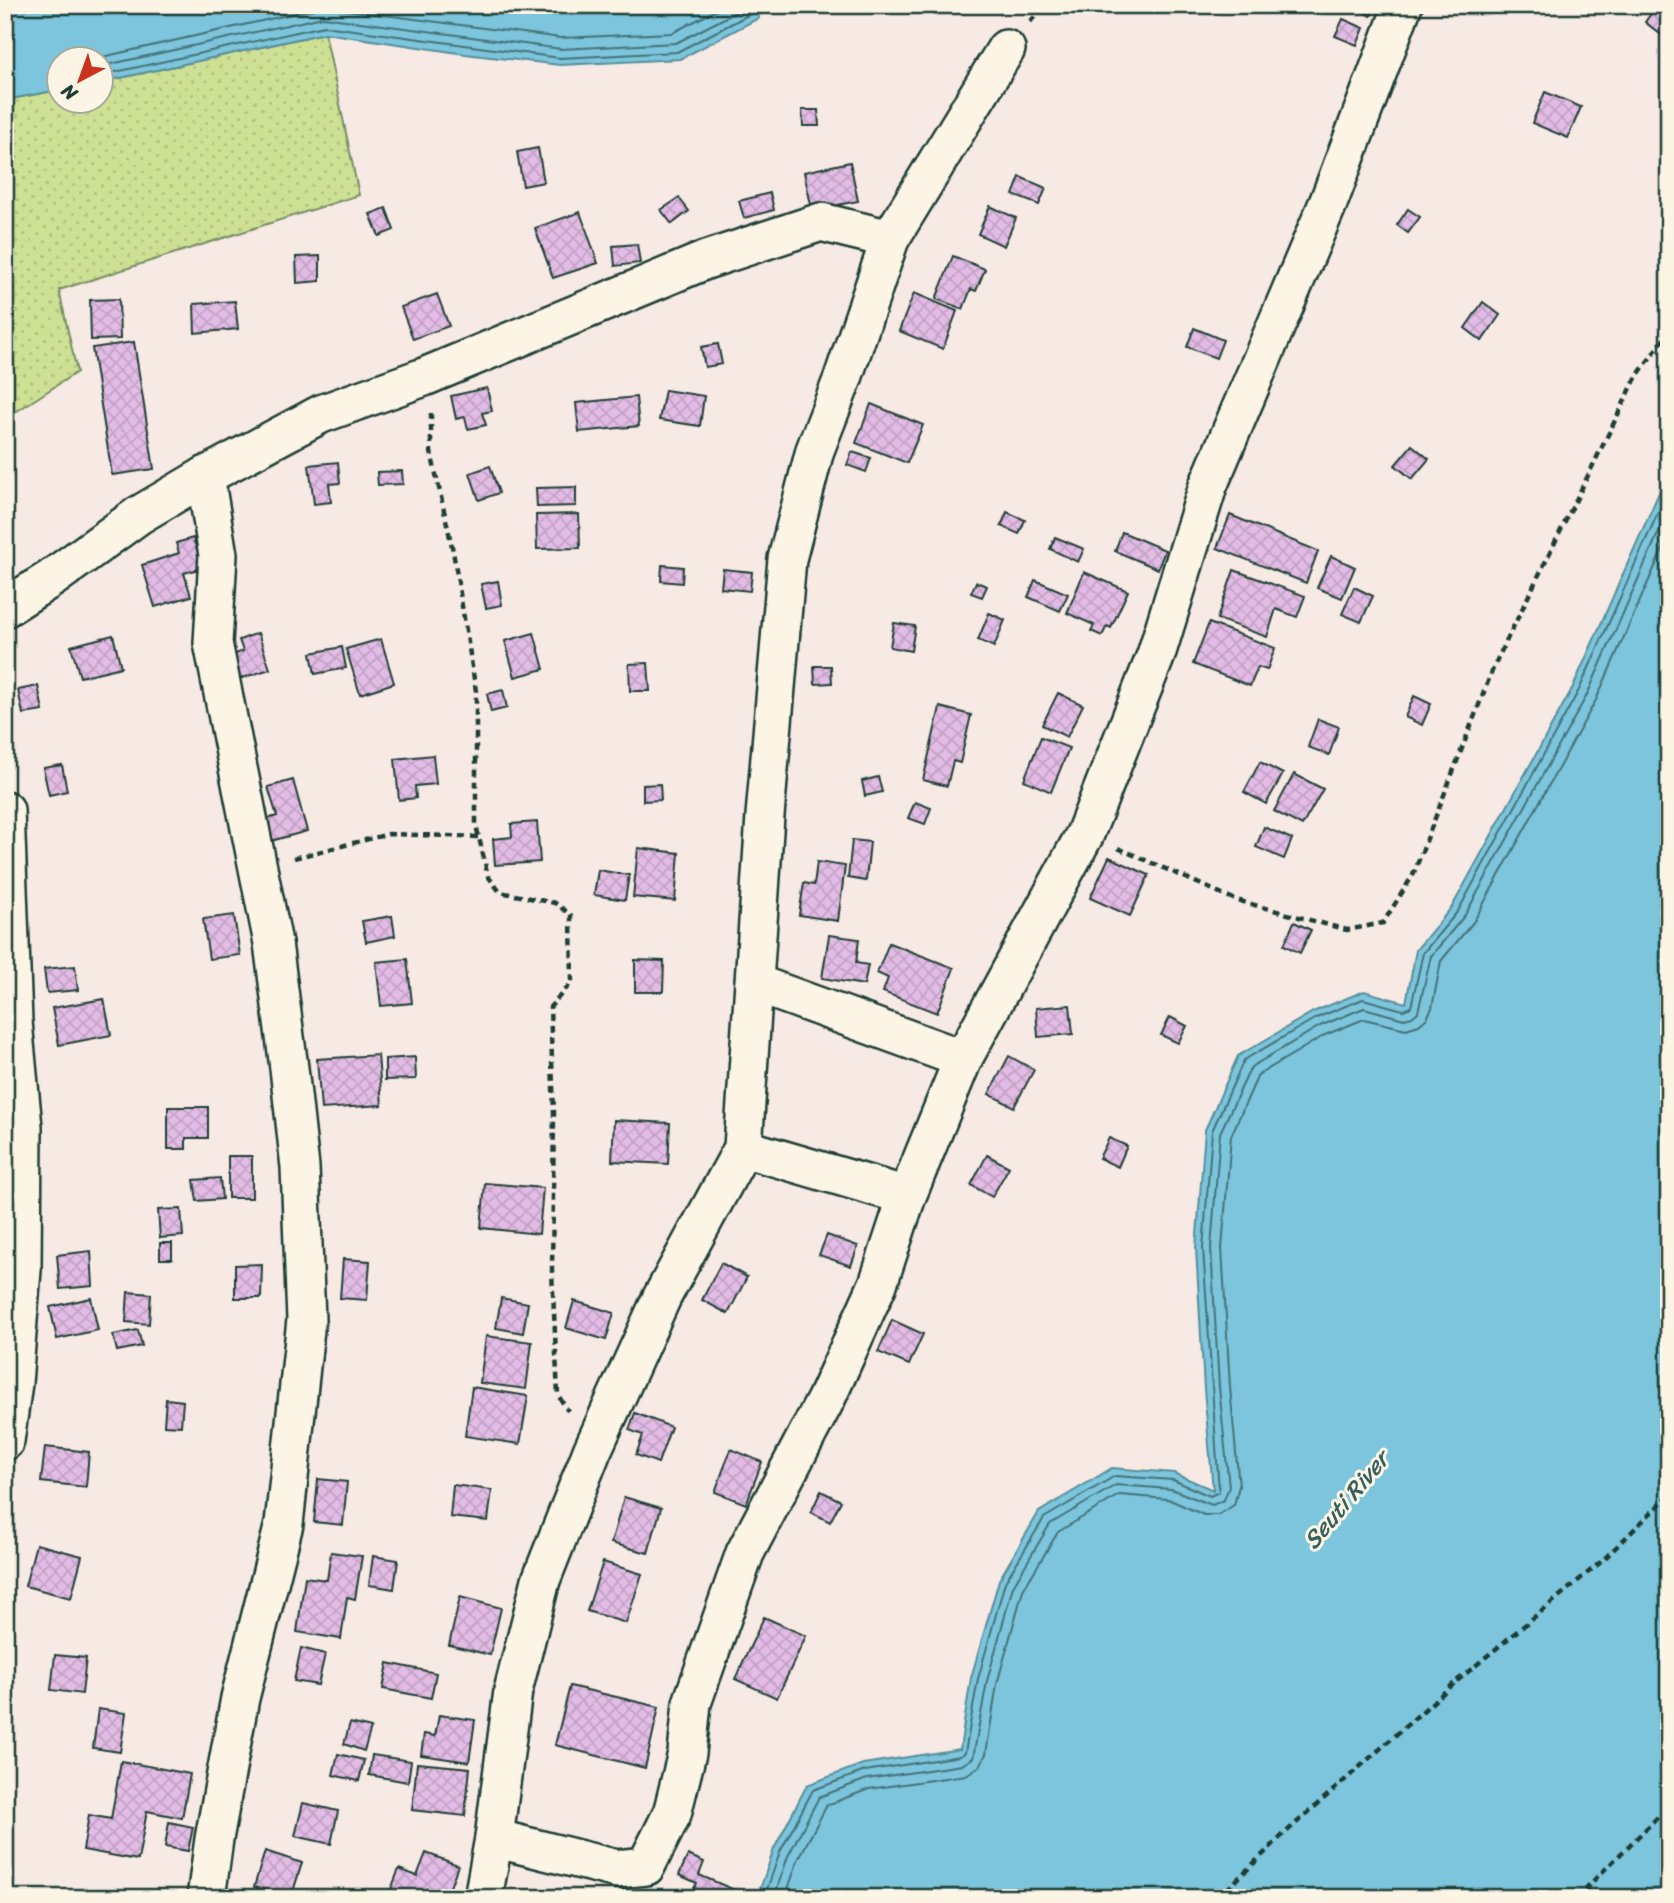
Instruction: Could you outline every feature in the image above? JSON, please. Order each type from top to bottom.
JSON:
[{"type":"street","points":[[494,1838],[617,1869],[646,1866],[672,1814],[687,1753],[692,1703],[745,1553],[826,1399],[878,1284],[907,1196],[963,1059],[1086,834],[1156,655],[1208,486],[1324,213],[1403,5]]},
{"type":"street","points":[[483,1898],[494,1838],[513,1691],[541,1580],[592,1451],[662,1297],[743,1148],[765,816],[787,559],[815,450],[843,378],[890,239],[1006,49]]},
{"type":"street","points":[[5,608],[52,578],[139,515],[321,414],[424,377],[706,260],[821,222],[890,239]]},
{"type":"street","points":[[205,476],[218,555],[212,643],[274,943],[300,1167],[306,1320],[284,1524],[240,1698],[206,1898]]},
{"type":"street","points":[[5,810],[12,1022],[23,1127],[13,1271],[13,1383],[5,1441]]},
{"type":"street","points":[[754,983],[963,1059]]},
{"type":"street","points":[[743,1148],[907,1196]]},
{"type":"path","points":[[1086,834],[1236,900],[1348,930],[1383,923],[1413,875],[1500,654],[1637,376],[1669,332]]},
{"type":"path","points":[[424,377],[432,396],[431,452],[453,551],[475,691],[476,825],[488,876],[500,892],[555,903],[571,915],[572,982],[550,1007],[554,1113],[552,1271],[558,1395],[592,1451]]},
{"type":"path","points":[[258,867],[389,834],[479,837]]},
{"type":"path","points":[[1432,1701],[1602,1561],[1669,1495]]},
{"type":"path","points":[[1218,1898],[1285,1833],[1459,1679]]},
{"type":"path","points":[[1576,1898],[1669,1806]]},
{"type":"green space","points":[[325,33],[359,195],[59,290],[77,372],[5,419],[5,100],[46,92],[46,116],[116,116],[116,79]]},
{"type":"water","points":[[5,5],[759,5],[759,18],[680,59],[560,65],[325,33],[116,79],[116,46],[46,46],[46,92],[5,100]]},
{"type":"water","name":"Seuti River","points":[[1669,470],[1669,1893],[1666,1898],[757,1898],[774,1849],[807,1785],[863,1764],[960,1749],[971,1678],[999,1580],[1039,1512],[1112,1468],[1174,1473],[1213,1490],[1196,1248],[1205,1130],[1238,1056],[1313,1012],[1364,991],[1406,1003],[1416,950],[1452,907],[1573,687]]},
{"type":"building","points":[[1350,5],[1376,5],[1371,16]]},
{"type":"building","points":[[1657,5],[1669,13],[1669,31],[1664,37],[1645,22]]},
{"type":"building","points":[[1343,19],[1364,28],[1357,45],[1335,36]]},
{"type":"building","points":[[1545,92],[1581,107],[1568,138],[1532,123]]},
{"type":"building","points":[[802,110],[818,110],[819,126],[803,126]]},
{"type":"building","points":[[538,148],[544,182],[523,186],[517,152]]},
{"type":"building","points":[[850,162],[858,201],[812,210],[804,172]]},
{"type":"building","points":[[1020,177],[1046,188],[1039,205],[1013,195]]},
{"type":"building","points":[[770,193],[774,210],[744,218],[739,201]]},
{"type":"building","points":[[679,198],[689,211],[672,224],[661,210]]},
{"type":"building","points":[[990,206],[1016,218],[1004,246],[978,234]]},
{"type":"building","points":[[386,208],[394,230],[379,236],[370,214]]},
{"type":"building","points":[[1408,209],[1420,217],[1408,233],[1397,225]]},
{"type":"building","points":[[580,212],[598,263],[553,278],[535,228]]},
{"type":"building","points":[[637,244],[640,263],[615,266],[613,246]]},
{"type":"building","points":[[320,256],[320,281],[297,283],[296,257]]},
{"type":"building","points":[[953,256],[985,269],[976,291],[971,289],[963,309],[936,299]]},
{"type":"building","points":[[914,293],[957,311],[943,349],[899,331]]},
{"type":"building","points":[[437,294],[449,326],[413,339],[401,307]]},
{"type":"building","points":[[119,299],[120,339],[91,340],[90,300]]},
{"type":"building","points":[[235,301],[238,329],[195,333],[194,304]]},
{"type":"building","points":[[1483,302],[1500,315],[1482,341],[1465,328]]},
{"type":"building","points":[[1194,328],[1223,340],[1216,358],[1187,347]]},
{"type":"building","points":[[134,342],[154,469],[112,475],[92,348]]},
{"type":"building","points":[[718,344],[722,364],[705,367],[701,347]]},
{"type":"building","points":[[487,388],[492,411],[482,413],[486,425],[468,429],[465,417],[456,419],[451,396]]},
{"type":"building","points":[[665,390],[704,396],[700,426],[659,420]]},
{"type":"building","points":[[636,397],[639,426],[579,432],[576,403]]},
{"type":"building","points":[[871,404],[923,425],[907,463],[856,443]]},
{"type":"building","points":[[1412,445],[1429,459],[1412,479],[1395,465]]},
{"type":"building","points":[[852,452],[871,458],[866,472],[847,465]]},
{"type":"building","points":[[338,462],[340,483],[329,484],[331,502],[314,504],[309,465]]},
{"type":"building","points":[[490,466],[499,493],[479,500],[470,473]]},
{"type":"building","points":[[402,471],[403,484],[378,485],[377,472]]},
{"type":"building","points":[[576,487],[576,506],[537,507],[536,488]]},
{"type":"building","points":[[1007,512],[1025,520],[1019,534],[1001,526]]},
{"type":"building","points":[[579,514],[580,548],[537,549],[536,515]]},
{"type":"building","points":[[1230,515],[1318,551],[1306,583],[1217,548]]},
{"type":"building","points":[[1122,532],[1165,550],[1158,569],[1115,551]]},
{"type":"building","points":[[1055,537],[1084,549],[1078,562],[1050,549]]},
{"type":"building","points":[[193,538],[203,568],[184,573],[191,596],[155,607],[142,565],[179,553],[176,543]]},
{"type":"building","points":[[1331,556],[1355,567],[1342,598],[1317,588]]},
{"type":"building","points":[[662,565],[683,567],[682,583],[661,581]]},
{"type":"building","points":[[723,569],[752,572],[750,591],[721,588]]},
{"type":"building","points":[[1234,570],[1305,596],[1297,617],[1276,609],[1267,637],[1217,619]]},
{"type":"building","points":[[1084,572],[1128,591],[1111,628],[1107,626],[1102,636],[1091,631],[1094,625],[1067,613]]},
{"type":"building","points":[[1035,580],[1068,594],[1060,611],[1028,597]]},
{"type":"building","points":[[498,581],[502,605],[486,608],[481,584]]},
{"type":"building","points":[[976,582],[987,586],[982,597],[971,593]]},
{"type":"building","points":[[1354,587],[1373,596],[1361,622],[1342,614]]},
{"type":"building","points":[[989,613],[1005,620],[994,647],[978,640]]},
{"type":"building","points":[[894,623],[915,626],[911,651],[890,647]]},
{"type":"building","points":[[1209,623],[1275,648],[1267,670],[1258,667],[1250,686],[1193,664]]},
{"type":"building","points":[[258,633],[270,669],[239,679],[231,656],[243,651],[239,640]]},
{"type":"building","points":[[534,633],[544,669],[515,677],[505,641]]},
{"type":"building","points":[[113,635],[121,667],[80,677],[71,646]]},
{"type":"building","points":[[381,639],[394,683],[360,694],[346,649]]},
{"type":"building","points":[[342,647],[346,668],[315,674],[311,653]]},
{"type":"building","points":[[648,663],[650,691],[630,691],[629,664]]},
{"type":"building","points":[[814,666],[831,666],[832,683],[815,684]]},
{"type":"building","points":[[38,686],[43,711],[23,714],[18,690]]},
{"type":"building","points":[[503,690],[507,708],[491,712],[487,694]]},
{"type":"building","points":[[1058,693],[1083,705],[1067,737],[1042,725]]},
{"type":"building","points":[[1414,696],[1431,704],[1422,725],[1405,717]]},
{"type":"building","points":[[940,707],[971,715],[960,763],[953,761],[947,786],[923,780]]},
{"type":"building","points":[[1318,719],[1339,727],[1329,755],[1308,747]]},
{"type":"building","points":[[1041,737],[1069,748],[1051,792],[1024,780]]},
{"type":"building","points":[[433,755],[436,784],[415,786],[416,798],[399,800],[395,759]]},
{"type":"building","points":[[1260,762],[1283,774],[1266,804],[1244,792]]},
{"type":"building","points":[[62,765],[67,791],[49,795],[43,768]]},
{"type":"building","points":[[1294,774],[1323,789],[1302,826],[1274,811]]},
{"type":"building","points":[[878,777],[882,792],[865,796],[862,781]]},
{"type":"building","points":[[293,780],[307,831],[271,841],[264,820],[277,816],[268,787]]},
{"type":"building","points":[[660,784],[661,800],[643,801],[643,785]]},
{"type":"building","points":[[915,802],[931,808],[925,824],[908,818]]},
{"type":"building","points":[[537,822],[540,862],[495,865],[493,839],[512,837],[511,824]]},
{"type":"building","points":[[1264,827],[1292,839],[1284,859],[1256,847]]},
{"type":"building","points":[[852,840],[870,842],[866,881],[848,878]]},
{"type":"building","points":[[638,848],[679,853],[675,901],[633,897]]},
{"type":"building","points":[[1109,857],[1149,875],[1130,916],[1090,898]]},
{"type":"building","points":[[817,862],[845,866],[838,921],[799,915],[804,883],[814,885]]},
{"type":"building","points":[[598,870],[629,875],[625,900],[594,895]]},
{"type":"building","points":[[234,915],[240,955],[209,959],[203,919]]},
{"type":"building","points":[[392,916],[395,936],[366,942],[362,921]]},
{"type":"building","points":[[1294,922],[1311,930],[1300,953],[1284,945]]},
{"type":"building","points":[[829,935],[859,939],[856,963],[868,965],[864,985],[822,978]]},
{"type":"building","points":[[889,943],[954,968],[937,1013],[883,992],[888,978],[877,973]]},
{"type":"building","points":[[407,959],[412,1003],[381,1006],[376,962]]},
{"type":"building","points":[[635,960],[664,961],[663,992],[635,992]]},
{"type":"building","points":[[75,966],[78,990],[47,993],[44,969]]},
{"type":"building","points":[[104,999],[111,1035],[59,1045],[52,1008]]},
{"type":"building","points":[[1070,1005],[1073,1034],[1038,1037],[1036,1008]]},
{"type":"building","points":[[1170,1017],[1187,1026],[1178,1043],[1161,1035]]},
{"type":"building","points":[[378,1055],[382,1105],[321,1109],[317,1059]]},
{"type":"building","points":[[1009,1056],[1034,1070],[1014,1107],[989,1094]]},
{"type":"building","points":[[415,1057],[416,1079],[385,1080],[385,1059]]},
{"type":"building","points":[[168,1107],[208,1107],[208,1138],[186,1138],[186,1149],[168,1149]]},
{"type":"building","points":[[614,1120],[670,1123],[668,1164],[612,1161]]},
{"type":"building","points":[[1109,1138],[1127,1146],[1118,1167],[1099,1158]]},
{"type":"building","points":[[987,1155],[1009,1167],[992,1197],[971,1185]]},
{"type":"building","points":[[228,1156],[252,1156],[252,1198],[228,1198]]},
{"type":"building","points":[[220,1178],[222,1199],[197,1201],[194,1180]]},
{"type":"building","points":[[485,1183],[543,1188],[539,1234],[481,1228]]},
{"type":"building","points":[[181,1209],[183,1236],[160,1238],[158,1210]]},
{"type":"building","points":[[827,1235],[858,1246],[851,1266],[819,1255]]},
{"type":"building","points":[[160,1243],[172,1243],[172,1259],[160,1259]]},
{"type":"building","points":[[91,1251],[93,1286],[60,1289],[57,1255]]},
{"type":"building","points":[[343,1259],[370,1261],[367,1300],[340,1298]]},
{"type":"building","points":[[721,1263],[747,1277],[728,1314],[702,1300]]},
{"type":"building","points":[[262,1264],[261,1298],[235,1298],[235,1265]]},
{"type":"building","points":[[128,1292],[151,1294],[149,1324],[126,1322]]},
{"type":"building","points":[[91,1298],[98,1330],[57,1339],[50,1307]]},
{"type":"building","points":[[501,1298],[528,1303],[523,1333],[496,1328]]},
{"type":"building","points":[[574,1301],[614,1313],[606,1340],[566,1328]]},
{"type":"building","points":[[892,1320],[923,1334],[909,1365],[878,1352]]},
{"type":"building","points":[[138,1330],[142,1346],[117,1351],[113,1335]]},
{"type":"building","points":[[486,1336],[532,1342],[526,1389],[480,1383]]},
{"type":"building","points":[[472,1387],[528,1396],[520,1444],[465,1436]]},
{"type":"building","points":[[166,1399],[183,1401],[181,1426],[164,1425]]},
{"type":"building","points":[[635,1413],[671,1427],[658,1463],[636,1455],[643,1435],[629,1430]]},
{"type":"building","points":[[45,1447],[89,1452],[86,1487],[41,1482]]},
{"type":"building","points":[[731,1449],[762,1462],[746,1504],[715,1492]]},
{"type":"building","points":[[318,1479],[347,1482],[343,1525],[314,1522]]},
{"type":"building","points":[[453,1485],[492,1490],[488,1521],[450,1517]]},
{"type":"building","points":[[821,1491],[841,1501],[830,1522],[811,1512]]},
{"type":"building","points":[[624,1497],[661,1508],[648,1553],[611,1543]]},
{"type":"building","points":[[36,1544],[82,1556],[71,1598],[25,1586]]},
{"type":"building","points":[[331,1552],[362,1556],[355,1599],[347,1597],[341,1639],[297,1632],[305,1577],[327,1580]]},
{"type":"building","points":[[373,1556],[398,1560],[394,1589],[369,1585]]},
{"type":"building","points":[[603,1562],[642,1574],[626,1623],[587,1611]]},
{"type":"building","points":[[460,1597],[501,1608],[490,1655],[449,1645]]},
{"type":"building","points":[[764,1617],[806,1636],[777,1698],[735,1679]]},
{"type":"building","points":[[301,1648],[325,1654],[318,1685],[294,1681]]},
{"type":"building","points":[[55,1655],[86,1658],[82,1694],[51,1690]]},
{"type":"building","points":[[388,1663],[436,1673],[431,1698],[383,1689]]},
{"type":"building","points":[[570,1686],[659,1707],[645,1768],[555,1745]]},
{"type":"building","points":[[98,1709],[126,1713],[120,1752],[93,1748]]},
{"type":"building","points":[[439,1715],[475,1720],[469,1762],[421,1755],[424,1734],[435,1736]]},
{"type":"building","points":[[350,1723],[371,1728],[364,1751],[344,1744]]},
{"type":"building","points":[[338,1754],[364,1760],[359,1781],[333,1775]]},
{"type":"building","points":[[372,1755],[411,1761],[408,1782],[369,1775]]},
{"type":"building","points":[[121,1761],[190,1774],[182,1818],[147,1811],[138,1860],[83,1850],[89,1815],[111,1819]]},
{"type":"building","points":[[417,1763],[470,1768],[465,1816],[412,1810]]},
{"type":"building","points":[[303,1803],[338,1811],[331,1844],[295,1836]]},
{"type":"building","points":[[169,1822],[193,1827],[188,1851],[165,1847]]},
{"type":"building","points":[[265,1851],[302,1863],[291,1898],[254,1887]]},
{"type":"building","points":[[426,1853],[458,1865],[446,1898],[406,1898],[390,1892],[399,1869],[417,1876]]},
{"type":"building","points":[[688,1855],[704,1862],[699,1875],[744,1894],[742,1898],[706,1898],[692,1892],[697,1883],[679,1875]]}]
